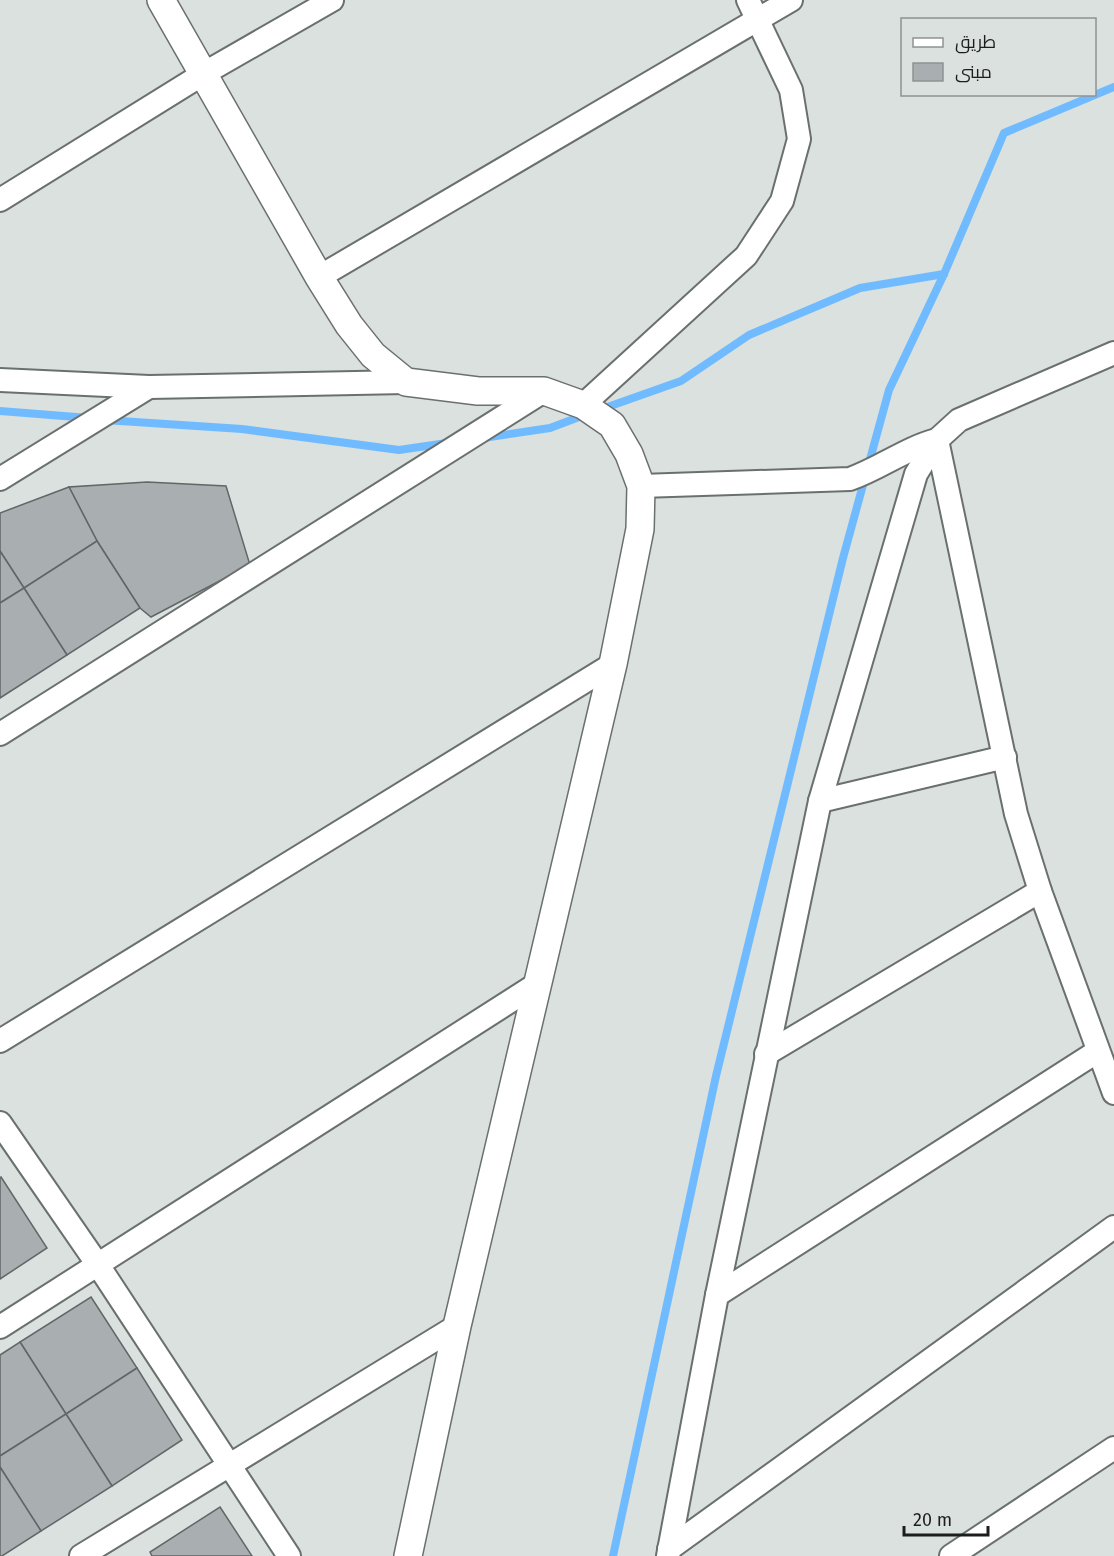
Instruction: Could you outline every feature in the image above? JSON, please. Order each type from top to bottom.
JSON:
[{"type":"street","points":[[161,0],[349,324],[373,355],[406,382]]},
{"type":"street","points":[[0,200],[203,74],[332,0]]},
{"type":"street","points":[[320,277],[754,10],[791,0]]},
{"type":"street","points":[[583,405],[746,256],[782,201],[799,139],[791,90],[754,10]]},
{"type":"street","points":[[669,1552],[717,1295],[820,801],[916,474],[937,440],[959,420],[1114,353]]},
{"type":"street","points":[[0,381],[149,387],[406,382],[478,391],[544,391],[583,405],[612,425],[629,454],[641,486],[640,529],[613,664],[457,1326],[408,1556]]},
{"type":"street","points":[[0,479],[149,387]]},
{"type":"street","points":[[0,734],[544,391]]},
{"type":"street","points":[[641,486],[850,479],[876,470],[918,445],[937,440]]},
{"type":"street","points":[[937,440],[1016,813],[1040,891],[1114,1093]]},
{"type":"street","points":[[0,1041],[613,664]]},
{"type":"street","points":[[820,801],[1005,757]]},
{"type":"street","points":[[766,1054],[1040,891]]},
{"type":"street","points":[[0,1327],[537,984]]},
{"type":"street","points":[[717,1295],[1098,1051]]},
{"type":"street","points":[[0,1123],[98,1265],[289,1556]]},
{"type":"street","points":[[669,1552],[1114,1227]]},
{"type":"street","points":[[81,1556],[457,1326]]},
{"type":"street","points":[[951,1556],[1114,1448]]},
{"type":"building","points":[[147,482],[226,486],[250,565],[151,617],[140,608],[97,541],[69,487]]},
{"type":"building","points":[[69,487],[97,541],[24,588],[0,551],[0,513]]},
{"type":"building","points":[[97,541],[140,608],[67,655],[24,588]]},
{"type":"building","points":[[0,551],[24,588],[0,603]]},
{"type":"building","points":[[24,588],[67,655],[0,698],[0,603]]},
{"type":"building","points":[[0,1178],[47,1248],[0,1279]]},
{"type":"building","points":[[91,1297],[137,1368],[66,1414],[20,1342]]},
{"type":"building","points":[[20,1342],[66,1414],[0,1456],[0,1355]]},
{"type":"building","points":[[137,1368],[182,1440],[112,1486],[66,1414]]},
{"type":"building","points":[[66,1414],[112,1486],[41,1531],[0,1467],[0,1456]]},
{"type":"building","points":[[0,1467],[41,1531],[2,1556],[0,1556]]},
{"type":"building","points":[[220,1507],[252,1556],[152,1556],[150,1552]]},
{"type":"waterway","points":[[1096,95],[1114,87]]},
{"type":"waterway","points":[[613,1556],[716,1076],[843,558],[889,390],[944,274],[1004,133],[1092,96]]},
{"type":"waterway","points":[[599,410],[681,381],[749,335],[860,288],[944,274]]},
{"type":"waterway","points":[[0,411],[89,418]]},
{"type":"waterway","points":[[483,438],[550,428],[587,414]]},
{"type":"waterway","points":[[105,420],[242,429],[399,450],[447,443]]}]
